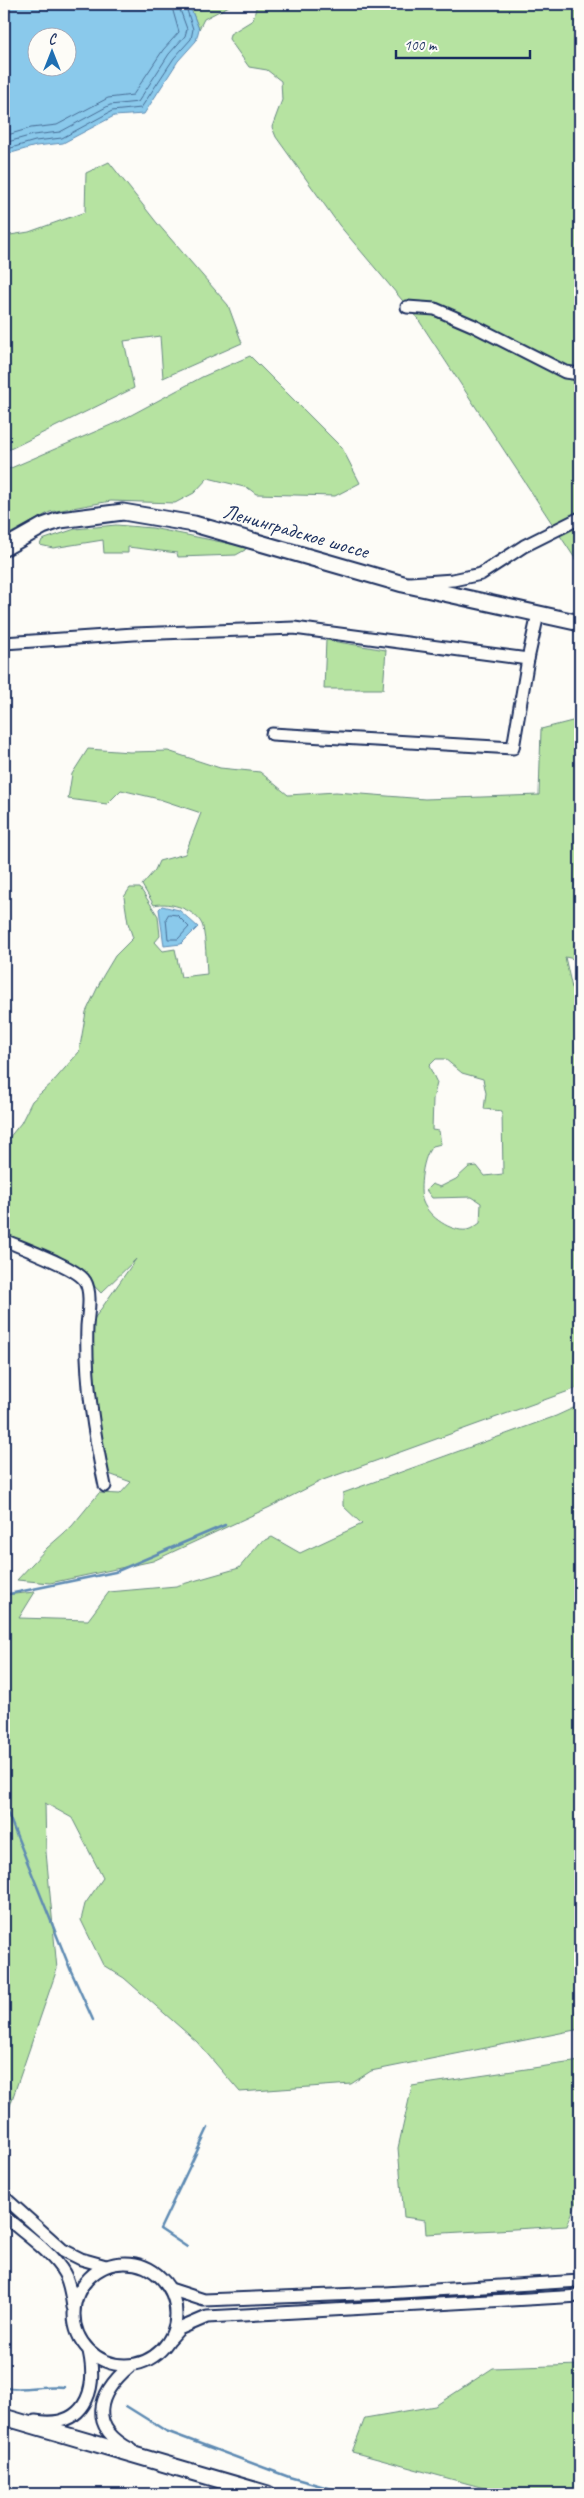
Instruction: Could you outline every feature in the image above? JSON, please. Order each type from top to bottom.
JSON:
[{"type":"main road","name":"Ленинградское шоссе","points":[[4,548],[43,526],[60,520],[123,512],[214,529],[403,584],[580,622]]},
{"type":"main road","points":[[4,2417],[268,2494]]},
{"type":"street","points":[[406,306],[435,309],[472,324],[565,372],[580,374]]},
{"type":"street","points":[[403,584],[453,580],[481,574],[524,546],[580,518]]},
{"type":"street","points":[[272,734],[513,748],[528,659],[538,614]]},
{"type":"street","points":[[4,644],[143,633],[294,628],[528,659]]},
{"type":"street","points":[[4,1240],[46,1257],[84,1279],[89,1288],[86,1344],[90,1398],[105,1486]]},
{"type":"street","points":[[4,2197],[63,2250],[81,2259],[106,2266]]},
{"type":"street","points":[[4,2216],[54,2260],[64,2272],[69,2286],[74,2326],[88,2351],[93,2370],[90,2390],[85,2403],[76,2414],[58,2422],[45,2423],[4,2417]]},
{"type":"street","points":[[73,2312],[76,2297],[83,2284],[93,2273],[106,2266],[120,2263],[135,2264],[149,2268],[161,2277],[170,2289],[176,2305],[176,2323],[170,2339]]},
{"type":"street","points":[[170,2289],[186,2296],[204,2300],[386,2293],[580,2281]]},
{"type":"street","points":[[88,2351],[101,2360],[115,2365],[130,2366],[146,2362],[160,2352],[179,2329],[207,2317],[580,2296]]},
{"type":"street","points":[[130,2366],[114,2379],[106,2392],[102,2415],[106,2427],[113,2438],[151,2460]]},
{"type":"green space","points":[[189,4],[233,4],[204,19],[199,29]]},
{"type":"green space","points":[[257,4],[580,4],[580,561],[576,560],[418,319],[339,225],[276,137],[272,127],[282,100],[281,81],[267,70],[249,67],[229,39],[230,34],[253,20]]},
{"type":"green space","points":[[109,162],[157,223],[228,305],[242,343],[163,378],[160,336],[124,341],[134,388],[4,452],[4,236],[29,232],[85,212],[86,173]]},
{"type":"green space","points":[[250,356],[342,448],[360,483],[335,496],[256,494],[248,488],[208,478],[194,493],[175,503],[111,501],[50,512],[4,537],[4,471],[120,421],[202,377]]},
{"type":"green space","points":[[116,525],[152,528],[246,547],[245,550],[236,555],[178,557],[177,553],[128,547],[128,553],[104,553],[103,540],[53,548],[40,545],[42,540],[75,529]]},
{"type":"green space","points":[[326,640],[386,650],[383,689],[324,689]]},
{"type":"green space","points":[[580,719],[580,960],[565,957],[580,1024],[580,1387],[323,1480],[270,1507],[153,1561],[50,1583],[17,1580],[47,1548],[72,1526],[99,1493],[120,1494],[131,1482],[109,1474],[95,1420],[89,1326],[136,1259],[101,1293],[79,1270],[4,1241],[4,1144],[21,1123],[32,1101],[52,1083],[79,1052],[86,1012],[103,976],[115,956],[133,938],[128,923],[124,897],[130,888],[140,888],[158,916],[160,936],[155,942],[163,951],[175,949],[181,977],[207,974],[204,933],[200,921],[183,908],[168,904],[154,905],[142,885],[155,870],[159,861],[185,854],[201,813],[159,799],[121,790],[107,804],[68,799],[72,774],[88,749],[130,752],[168,751],[220,768],[260,772],[288,795],[336,792],[425,799],[539,795],[541,729]],"holes":[[[436,1059],[445,1059],[462,1073],[483,1079],[486,1093],[484,1109],[502,1111],[503,1174],[485,1176],[477,1166],[469,1167],[456,1179],[440,1187],[432,1184],[426,1190],[432,1198],[472,1197],[481,1203],[480,1223],[467,1230],[454,1229],[435,1218],[426,1208],[421,1190],[422,1172],[429,1150],[433,1146],[441,1144],[439,1131],[432,1130],[433,1099],[437,1083],[429,1066]]]},
{"type":"green space","points":[[580,1405],[580,2029],[371,2071],[351,2084],[240,2092],[197,2042],[124,1978],[103,1965],[81,1920],[85,1904],[103,1878],[72,1818],[45,1803],[46,1852],[57,1969],[4,2123],[4,1595],[35,1592],[19,1618],[88,1620],[109,1592],[176,1586],[239,1568],[260,1543],[272,1537],[300,1553],[362,1524],[343,1506],[343,1493],[556,1416]]},
{"type":"green space","points":[[580,2061],[580,2193],[567,2226],[426,2234],[425,2220],[404,2217],[398,2148],[412,2086]]},
{"type":"green space","points":[[580,2365],[580,2494],[506,2494],[352,2452],[365,2418],[435,2406],[493,2368]]},
{"type":"water","points":[[4,4],[189,4],[199,29],[196,41],[178,61],[144,114],[114,116],[63,143],[36,146],[4,155]]},
{"type":"water","points":[[162,906],[179,910],[198,927],[181,944],[164,946],[159,909]]},
{"type":"waterway","points":[[9,1594],[115,1572],[225,1525]]},
{"type":"waterway","points":[[4,1804],[71,1971],[93,2020]]},
{"type":"waterway","points":[[187,2247],[160,2229],[208,2128]]},
{"type":"waterway","points":[[4,2387],[18,2389],[48,2386],[64,2387]]},
{"type":"waterway","points":[[126,2406],[166,2431],[289,2477],[350,2494]]}]
